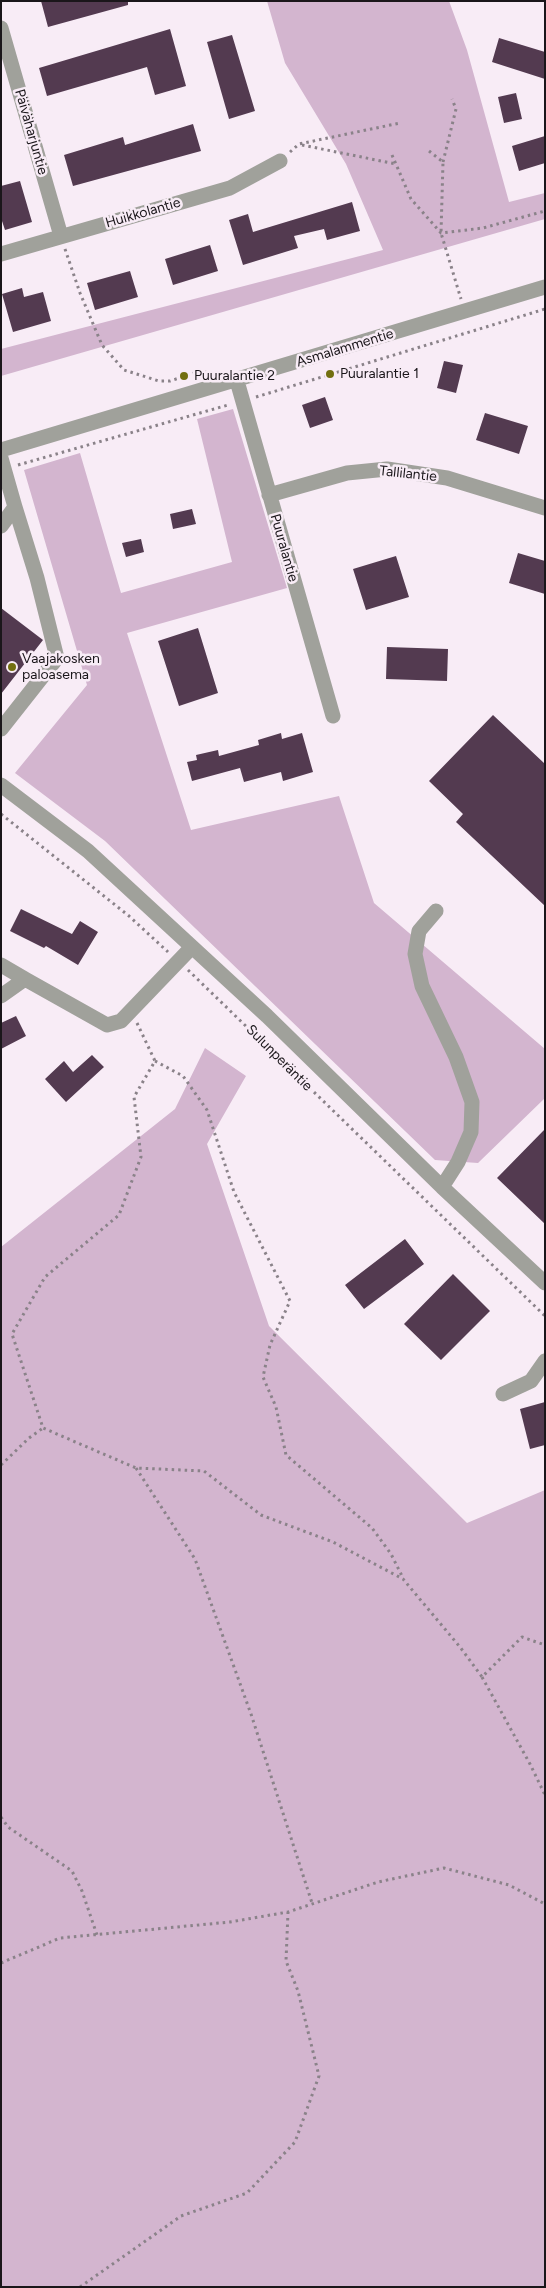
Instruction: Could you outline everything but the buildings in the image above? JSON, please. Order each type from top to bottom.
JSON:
[{"type":"street","name":"Päiväharjuntie","points":[[1,28],[61,236]]},
{"type":"street","name":"Huikkolantie","points":[[1,254],[230,188],[280,161]]},
{"type":"street","name":"Asmalammentie","points":[[1,450],[545,287]]},
{"type":"street","name":"Puuralantie","points":[[237,380],[333,716]]},
{"type":"street","points":[[1,729],[57,658],[39,594],[37,578],[3,464]]},
{"type":"street","name":"Tallilantie","points":[[269,494],[347,473],[387,469],[446,478],[545,508]]},
{"type":"street","points":[[1,526],[15,507]]},
{"type":"street","name":"Sulunperäntie","points":[[1,785],[88,851],[267,1016],[442,1187],[545,1283]]},
{"type":"street","points":[[436,912],[419,931],[415,954],[422,986],[456,1057],[472,1102],[471,1132],[458,1162],[442,1187]]},
{"type":"street","points":[[1,965],[107,1024],[121,1021],[192,947]]},
{"type":"street","points":[[1,996],[25,979]]},
{"type":"street","points":[[503,1394],[531,1381],[545,1361]]},
{"type":"path","points":[[452,99],[456,109],[443,162],[441,233],[464,312]]},
{"type":"path","points":[[280,161],[299,144],[400,123]]},
{"type":"path","points":[[299,144],[396,164]]},
{"type":"path","points":[[429,151],[443,162]]},
{"type":"path","points":[[392,155],[411,199],[441,233]]},
{"type":"path","points":[[441,233],[483,228],[545,211]]},
{"type":"path","points":[[61,236],[80,293],[102,345],[124,370],[159,381],[170,381]]},
{"type":"path","name":"Asmalammentie","points":[[3,464],[242,401],[545,309]]},
{"type":"path","name":"Sulunperäntie","points":[[1,814],[129,916],[178,961],[545,1316]]},
{"type":"path","points":[[131,1010],[155,1061],[183,1076],[207,1110],[234,1192],[290,1301],[270,1346],[263,1376],[276,1408],[286,1455],[372,1528],[391,1554],[404,1579],[482,1677],[530,1764],[545,1796]]},
{"type":"path","points":[[155,1061],[134,1098],[141,1157],[120,1215],[45,1277],[12,1334],[43,1428],[136,1468],[204,1471],[261,1515],[333,1542],[404,1579]]},
{"type":"path","points":[[1,1465],[29,1438],[43,1428]]},
{"type":"path","points":[[136,1468],[195,1559],[251,1714],[312,1904]]},
{"type":"path","points":[[482,1677],[522,1637],[545,1645]]},
{"type":"path","points":[[1,1817],[8,1827],[72,1871],[82,1890],[97,1935]]},
{"type":"path","points":[[1,1963],[60,1938],[230,1922],[288,1912],[378,1882],[444,1868],[509,1886],[545,1904]]},
{"type":"path","points":[[80,2287],[181,2216],[246,2193],[295,2142],[319,2076],[298,1992],[286,1961],[288,1912]]},
{"type":"shaded area","points":[[267,1],[449,1],[467,50],[509,202],[545,193],[545,219],[1,376],[1,349],[383,250],[346,164],[285,63]]},
{"type":"shaded area","points":[[233,409],[287,588],[127,633],[191,830],[339,796],[374,903],[545,1049],[545,1098],[478,1163],[435,1160],[105,841],[15,773],[87,685],[24,470],[80,453],[121,593],[232,562],[197,419]]},
{"type":"shaded area","points":[[205,1048],[246,1076],[207,1144],[269,1326],[467,1523],[545,1490],[545,2287],[1,2287],[1,1247],[175,1109]]},
{"type":"place","name":"Puuralantie 1","points":[[330,374]]},
{"type":"place","name":"Puuralantie 2","points":[[184,376]]},
{"type":"place","name":"Vaajakosken paloasema","points":[[12,667]]}]
